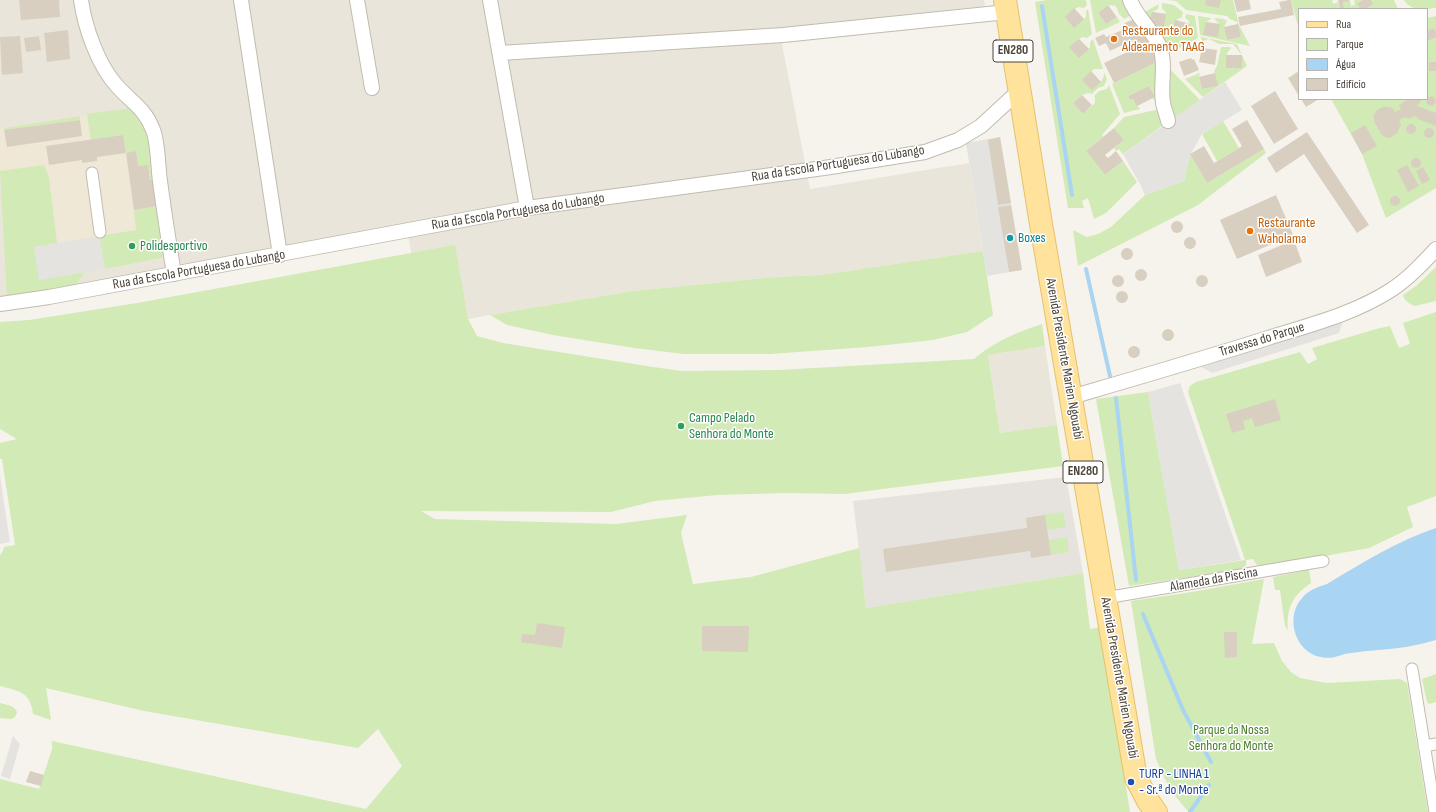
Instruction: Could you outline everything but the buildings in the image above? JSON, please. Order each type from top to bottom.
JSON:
[{"type":"main road","name":"Avenida Presidente Marien Ngouabi","points":[[1006,6],[1136,778]]},
{"type":"main road","name":"EN280","points":[[1136,778],[1148,801],[1156,812]]},
{"type":"street","points":[[81,0],[87,27],[94,48],[116,86],[137,105],[148,119],[154,132],[163,208],[174,274]]},
{"type":"street","points":[[241,0],[280,255]]},
{"type":"street","points":[[358,0],[372,88]]},
{"type":"street","points":[[490,0],[527,208]]},
{"type":"street","points":[[1130,0],[1136,14],[1154,36],[1161,49],[1163,66],[1163,102],[1168,121]]},
{"type":"street","points":[[500,53],[783,35],[1006,6]]},
{"type":"street","name":"Rua da Escola Portuguesa do Lubango","points":[[0,304],[49,297],[280,255],[527,208],[786,173],[925,152],[958,140],[980,126],[1019,90]]},
{"type":"street","points":[[92,173],[100,232]]},
{"type":"street","name":"Travessa do Parque","points":[[1071,397],[1225,352],[1350,310],[1374,300],[1391,290],[1409,276],[1436,249]]},
{"type":"street","name":"Alameda da Piscina","points":[[1105,598],[1323,561]]},
{"type":"street","points":[[1412,668],[1424,746],[1433,785],[1435,812]]},
{"type":"street","points":[[1424,746],[1436,744]]},
{"type":"street","name":"Avenida Presidente Marien Ngouabi","points":[[1136,778],[1141,812]]},
{"type":"shaded area","points":[[0,0],[984,0],[985,6],[790,27],[782,44],[810,189],[969,163],[983,251],[821,275],[775,277],[633,291],[426,327],[407,231],[0,304]]},
{"type":"shaded area","points":[[1225,82],[1242,110],[1202,134],[1190,155],[1184,181],[1145,195],[1123,154]]},
{"type":"shaded area","points":[[132,108],[149,133],[165,257],[85,272],[75,286],[0,178],[0,128]]},
{"type":"shaded area","points":[[1000,137],[1022,270],[987,276],[966,143]]},
{"type":"shaded area","points":[[99,236],[105,269],[39,280],[34,247]]},
{"type":"shaded area","points":[[1343,321],[1339,333],[1212,373],[1201,367]]},
{"type":"shaded area","points":[[1045,346],[1057,425],[1000,433],[988,355]]},
{"type":"shaded area","points":[[1180,383],[1241,560],[1179,570],[1148,392]]},
{"type":"shaded area","points":[[0,476],[10,542],[0,544]]},
{"type":"shaded area","points":[[1066,477],[1083,573],[866,608],[853,501]]},
{"type":"shaded area","points":[[13,736],[20,744],[10,779],[1,776]]},
{"type":"green space","points":[[1047,0],[1086,0],[1087,5],[1084,8],[1079,7],[1074,9],[1084,19],[1088,9],[1092,34],[1087,38],[1083,37],[1079,39],[1089,49],[1090,42],[1093,39],[1103,69],[1095,69],[1091,71],[1101,82],[1104,72],[1107,79],[1104,86],[1098,88],[1092,94],[1089,93],[1082,95],[1073,103],[1083,114],[1095,103],[1094,96],[1099,91],[1107,89],[1109,85],[1120,114],[1102,135],[1103,137],[1086,151],[1105,175],[1123,161],[1137,182],[1106,213],[1094,219],[1088,198],[1082,201],[1084,208],[1068,208],[1035,2]]},
{"type":"green space","points":[[1090,0],[1125,0],[1131,15],[1124,19],[1119,14],[1116,6],[1108,5],[1098,13],[1106,24],[1117,17],[1120,22],[1096,33]]},
{"type":"green space","points":[[1167,0],[1233,0],[1239,25],[1250,46],[1200,35],[1198,16],[1211,18],[1206,22],[1219,24],[1214,18],[1224,19],[1227,21],[1224,27],[1227,40],[1241,37],[1237,22],[1227,16],[1186,10],[1176,1]]},
{"type":"green space","points":[[1291,0],[1332,0],[1333,4],[1338,2],[1340,8],[1298,8],[1298,26]]},
{"type":"green space","points":[[1350,0],[1351,6],[1355,5],[1354,0],[1394,0],[1398,8],[1344,8],[1343,2]]},
{"type":"green space","points":[[1404,0],[1436,0],[1436,8],[1414,8],[1407,4]]},
{"type":"green space","points":[[1162,3],[1174,5],[1183,12],[1182,17],[1176,20],[1190,24],[1185,18],[1186,14],[1195,16],[1198,38],[1166,55],[1141,14],[1159,4],[1158,9],[1152,12],[1166,14],[1162,9]]},
{"type":"green space","points":[[1436,16],[1436,188],[1386,218],[1362,154],[1332,100],[1428,100],[1428,18]]},
{"type":"green space","points":[[1201,37],[1237,44],[1242,55],[1233,44],[1219,44],[1209,39],[1202,41]]},
{"type":"green space","points":[[1221,47],[1231,48],[1227,53],[1226,68],[1242,68],[1242,55],[1247,66],[1203,97],[1185,79],[1200,73],[1199,77],[1202,89],[1217,86],[1214,71],[1217,66]]},
{"type":"green space","points":[[1159,61],[1157,105],[1153,98],[1155,97],[1149,86],[1128,96],[1130,100],[1133,99],[1140,109],[1124,113],[1112,84]]},
{"type":"green space","points":[[1168,67],[1200,100],[1173,119],[1168,105]]},
{"type":"green space","points":[[132,108],[149,133],[165,257],[105,269],[99,236],[136,230],[134,210],[157,206],[153,180],[150,180],[148,165],[138,166],[136,151],[126,153],[123,135],[91,140],[87,114]]},
{"type":"green space","points":[[1160,109],[1166,123],[1123,154],[1119,149],[1116,151],[1114,148],[1124,140],[1114,128],[1124,117]]},
{"type":"green space","points":[[80,116],[80,120],[4,130],[4,128]]},
{"type":"green space","points":[[1223,121],[1239,148],[1217,161],[1202,134]]},
{"type":"green space","points":[[1264,149],[1266,153],[1198,205],[1078,266],[1073,230],[1087,237],[1098,234],[1111,227],[1145,195],[1184,181],[1190,154],[1207,183]]},
{"type":"green space","points":[[44,165],[49,177],[57,243],[34,247],[39,280],[85,272],[75,286],[7,296],[0,171]]},
{"type":"green space","points":[[455,245],[468,319],[477,336],[503,343],[681,371],[778,370],[974,359],[990,347],[1006,338],[1042,324],[1045,346],[988,355],[1000,433],[1057,425],[1063,466],[844,494],[786,493],[717,495],[655,501],[611,512],[421,511],[435,519],[616,524],[687,515],[681,533],[693,584],[751,577],[859,548],[866,608],[1083,573],[1090,629],[1101,627],[1130,812],[0,812],[0,779],[39,789],[52,749],[52,741],[366,809],[402,766],[378,729],[358,748],[144,711],[46,688],[51,720],[33,714],[30,701],[23,694],[13,689],[0,686],[0,555],[4,547],[15,545],[2,459],[0,459],[0,443],[17,439],[0,429],[0,322],[29,320],[137,303]]},
{"type":"green space","points":[[983,251],[993,315],[967,332],[933,340],[868,347],[770,354],[684,354],[634,348],[553,335],[507,325],[490,315],[633,291],[775,277],[821,275]]},
{"type":"green space","points":[[1436,267],[1436,301],[1415,306],[1408,302],[1403,295],[1416,286]]},
{"type":"green space","points":[[1436,312],[1436,496],[1407,507],[1413,527],[1369,548],[1259,568],[1253,559],[1246,560],[1245,566],[1241,569],[1129,586],[1096,399],[1148,392],[1179,570],[1245,560],[1188,392],[1190,386],[1196,382],[1300,352],[1308,364],[1317,359],[1312,348],[1390,326],[1399,348],[1410,344],[1403,323]]},
{"type":"green space","points":[[1063,512],[1066,527],[1047,530],[1045,515]]},
{"type":"green space","points":[[1067,537],[1069,552],[1051,555],[1049,540]]},
{"type":"green space","points":[[1309,570],[1311,583],[1295,597],[1292,603],[1288,615],[1288,630],[1285,626],[1280,590],[1275,590],[1273,577]]},
{"type":"green space","name":"Parque da Nossa Senhora do Monte","points":[[1264,579],[1252,644],[1274,643],[1282,661],[1291,672],[1300,678],[1327,683],[1400,679],[1407,683],[1428,812],[1189,812],[1173,793],[1156,759],[1131,601]]},
{"type":"green space","points":[[1436,674],[1436,702],[1429,704],[1427,702],[1422,679]]},
{"type":"green space","points":[[0,703],[14,708],[17,712],[15,717],[11,719],[0,718]]},
{"type":"water","points":[[1436,528],[1436,640],[1406,647],[1358,652],[1330,658],[1312,654],[1305,649],[1295,633],[1293,623],[1297,605],[1308,592],[1327,584],[1367,560],[1407,539]]},
{"type":"waterway","points":[[1042,6],[1072,195]]},
{"type":"waterway","points":[[1086,269],[1110,376]]},
{"type":"waterway","points":[[1116,398],[1136,580]]},
{"type":"waterway","points":[[1143,614],[1183,710],[1211,762]]},
{"type":"waterway","points":[[1190,812],[1209,785]]},
{"type":"place","name":"Restaurante do Aldeamento TAAG","points":[[1114,39]]},
{"type":"place","name":"Restaurante Waholama","points":[[1250,231]]},
{"type":"place","name":"Boxes","points":[[1010,238]]},
{"type":"place","name":"Polidesportivo","points":[[132,246]]},
{"type":"place","name":"Campo Pelado Senhora do Monte","points":[[681,426]]},
{"type":"place","name":"TURP - LINHA 1 - Sr.ª do Monte","points":[[1131,782]]}]
